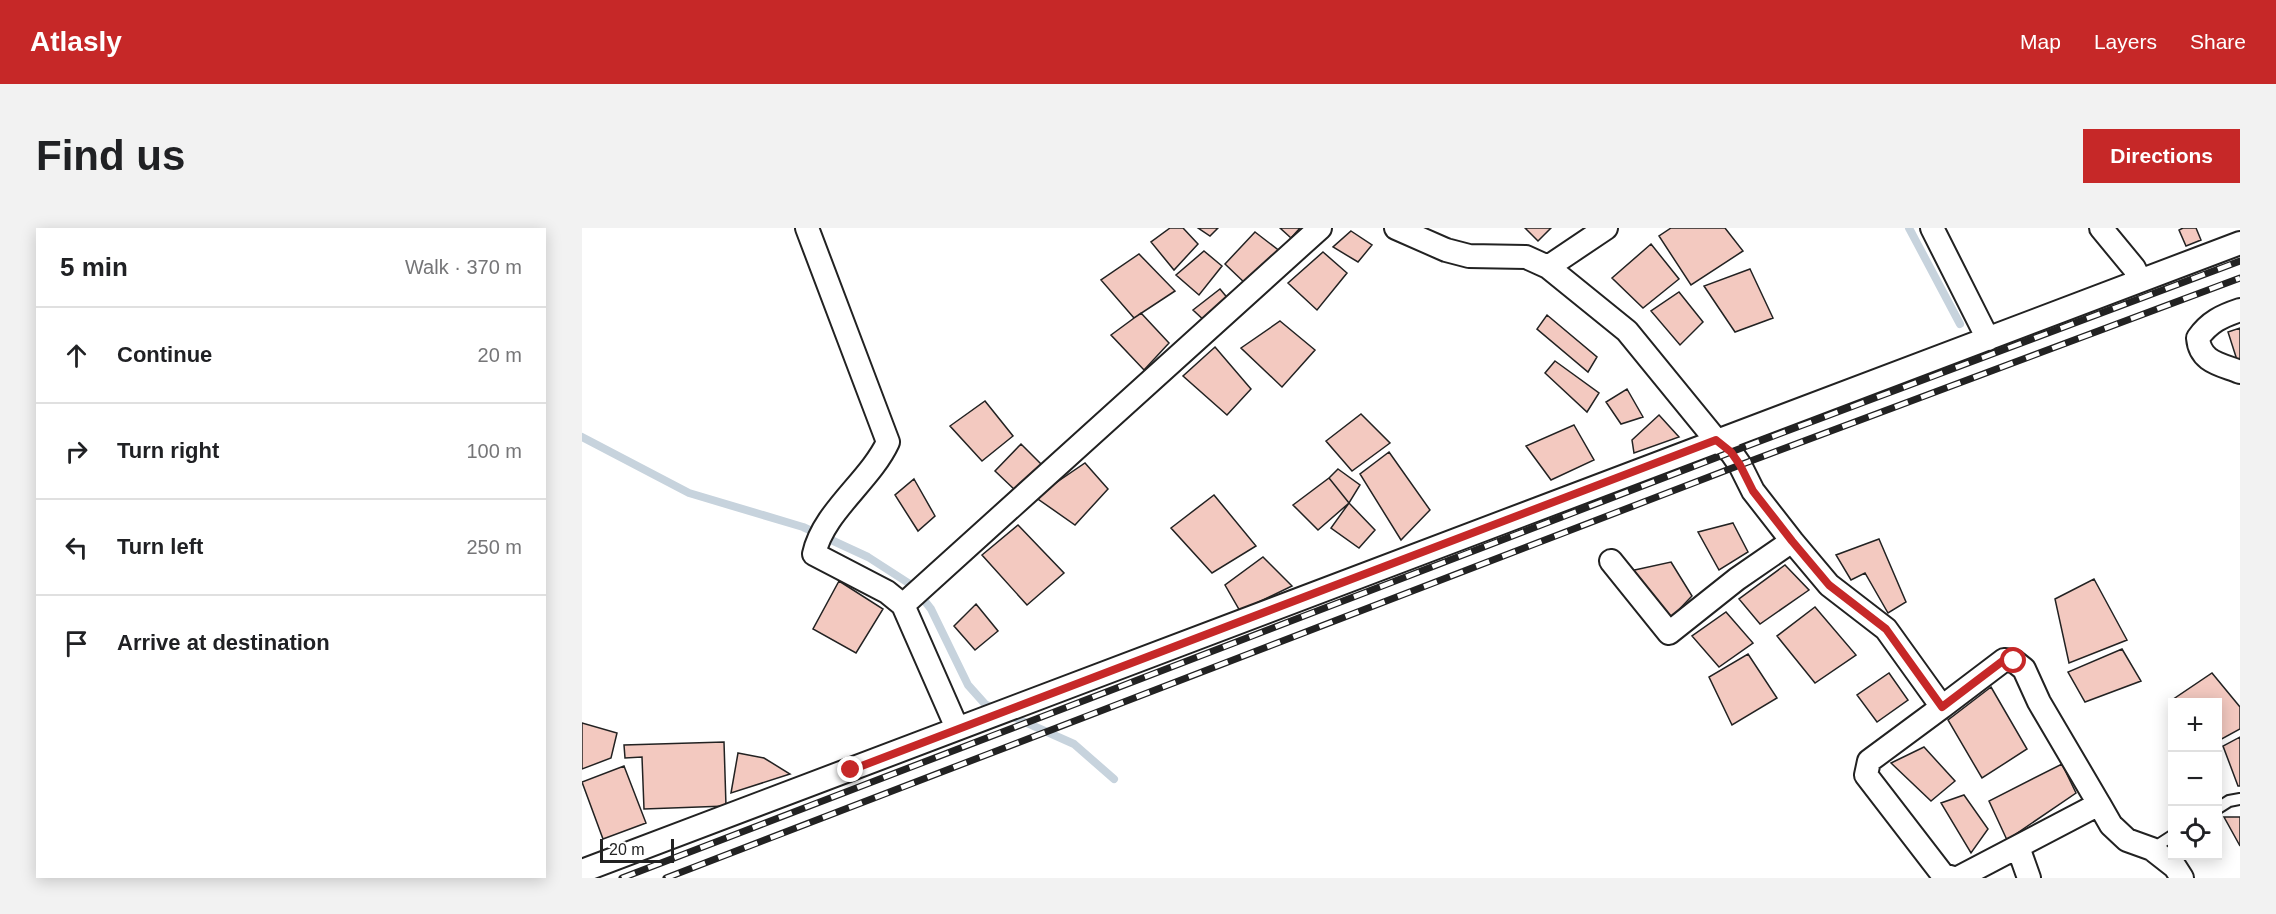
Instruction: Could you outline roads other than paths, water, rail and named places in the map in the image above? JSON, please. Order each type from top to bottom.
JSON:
[{"type":"street","points":[[807,228],[888,442],[882,454],[831,518],[814,554],[905,603],[967,725]]},
{"type":"street","points":[[905,603],[1320,228]]},
{"type":"street","points":[[1396,228],[1408,235],[1469,256],[1526,257],[1548,267],[1627,331],[1716,440],[1736,458],[1753,491],[1792,541],[1829,585],[1886,629],[1942,707]]},
{"type":"street","points":[[1548,267],[1606,228]]},
{"type":"street","points":[[1932,228],[1989,339]]},
{"type":"street","points":[[2101,228],[2134,268],[2140,280]]},
{"type":"street","points":[[582,871],[2240,243]]},
{"type":"street","points":[[2240,310],[2223,316],[2207,326],[2198,338],[2199,349],[2207,359],[2240,372]]},
{"type":"street","points":[[1611,561],[1669,633],[1737,579],[1792,541]]},
{"type":"street","points":[[2099,804],[2018,848],[1956,878],[1943,875],[1866,775],[1869,761],[2004,660],[2014,661],[2024,669],[2039,702],[2099,804],[2111,825],[2127,840],[2152,849],[2175,867],[2182,878]]},
{"type":"street","points":[[2018,848],[2029,878]]},
{"type":"lane","points":[[2220,806],[2229,801],[2240,799]]},
{"type":"lane","points":[[2152,849],[2168,839]]},
{"type":"waterway","points":[[1909,228],[1960,324]]},
{"type":"waterway","points":[[582,437],[689,493],[803,527],[868,557],[913,586],[931,609],[968,685],[985,704],[995,709]]},
{"type":"waterway","points":[[1009,715],[1074,744],[1114,779]]},
{"type":"railway","points":[[622,878],[1731,452],[2240,261]]},
{"type":"railway","points":[[666,878],[1740,465],[2240,278]]}]
